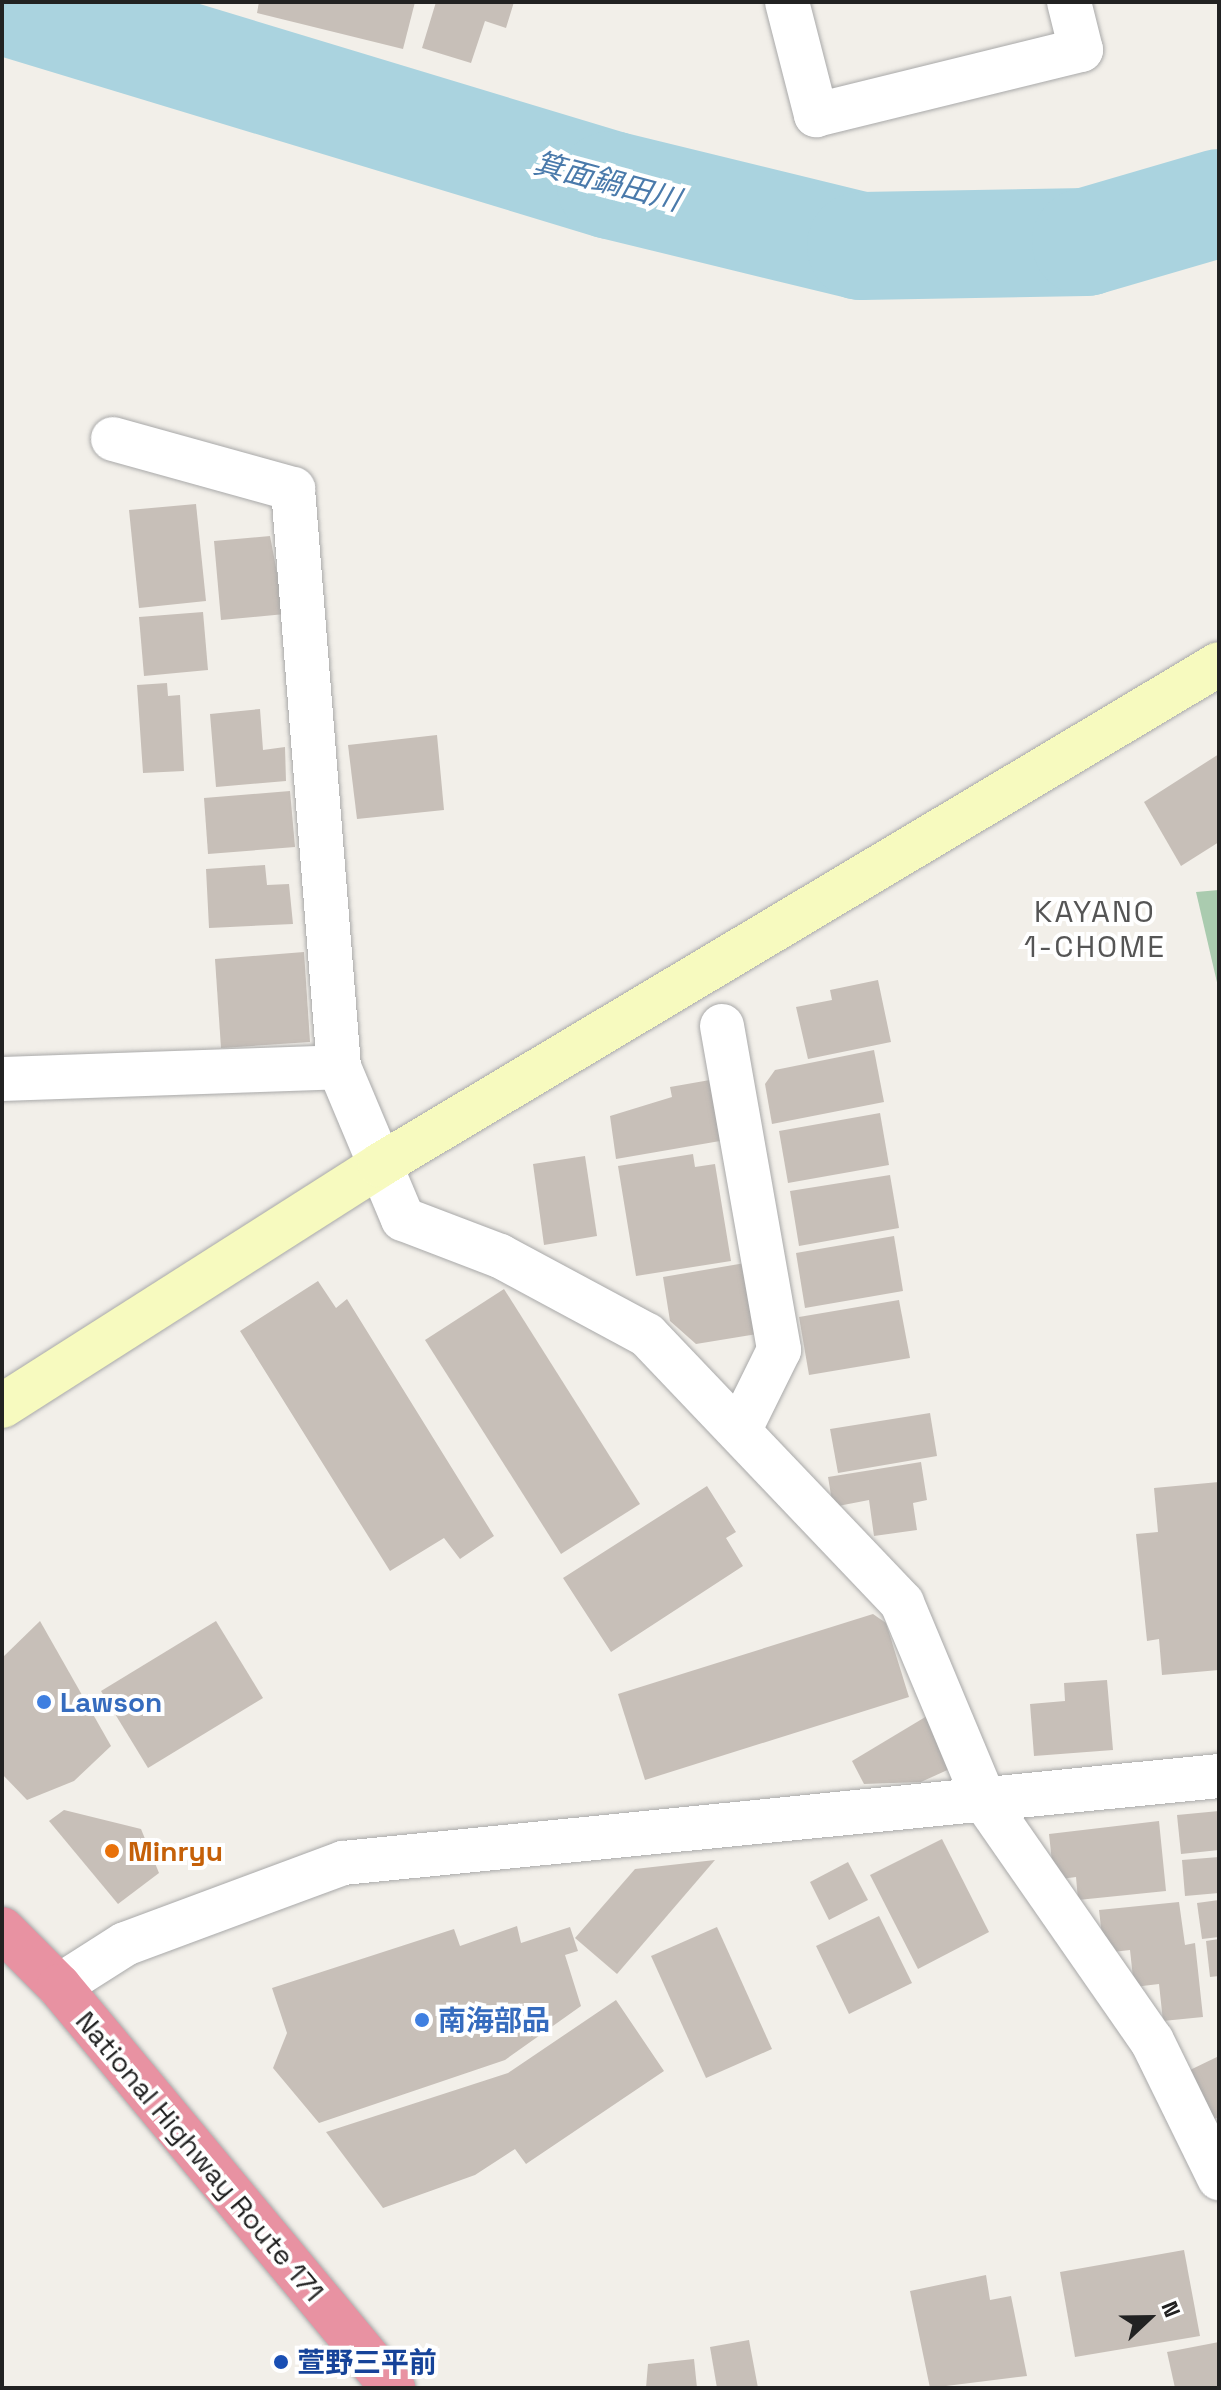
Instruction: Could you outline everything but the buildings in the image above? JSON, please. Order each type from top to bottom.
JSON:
[{"type":"highway","name":"National Highway Route 171","points":[[2,1929],[59,1986],[393,2388]]},
{"type":"street","points":[[787,2],[816,115],[1081,50],[1069,2]]},
{"type":"street","points":[[113,439],[293,489],[339,1067],[403,1219],[500,1256],[647,1335],[902,1603],[985,1801],[1152,2041],[1219,2178]]},
{"type":"street","points":[[2,1406],[380,1165],[1219,664]]},
{"type":"street","points":[[722,1026],[779,1350],[739,1431]]},
{"type":"street","points":[[2,1079],[339,1067]]},
{"type":"street","points":[[59,1986],[125,1944],[343,1863],[1219,1776]]},
{"type":"green space","points":[[1219,890],[1219,991],[1196,892]]},
{"type":"waterway","name":"箕面鍋田川","points":[[7,2],[611,185],[861,246],[1086,242],[1219,203]]},
{"type":"place","name":"Lawson","points":[[44,1702]]},
{"type":"place","name":"Minryu","points":[[112,1851]]},
{"type":"place","name":"南海部品","points":[[422,2020]]},
{"type":"place","name":"萱野三平前","points":[[281,2362]]},
{"type":"district","name":"KAYANO 1-CHOME","points":[[1095,929]]}]
